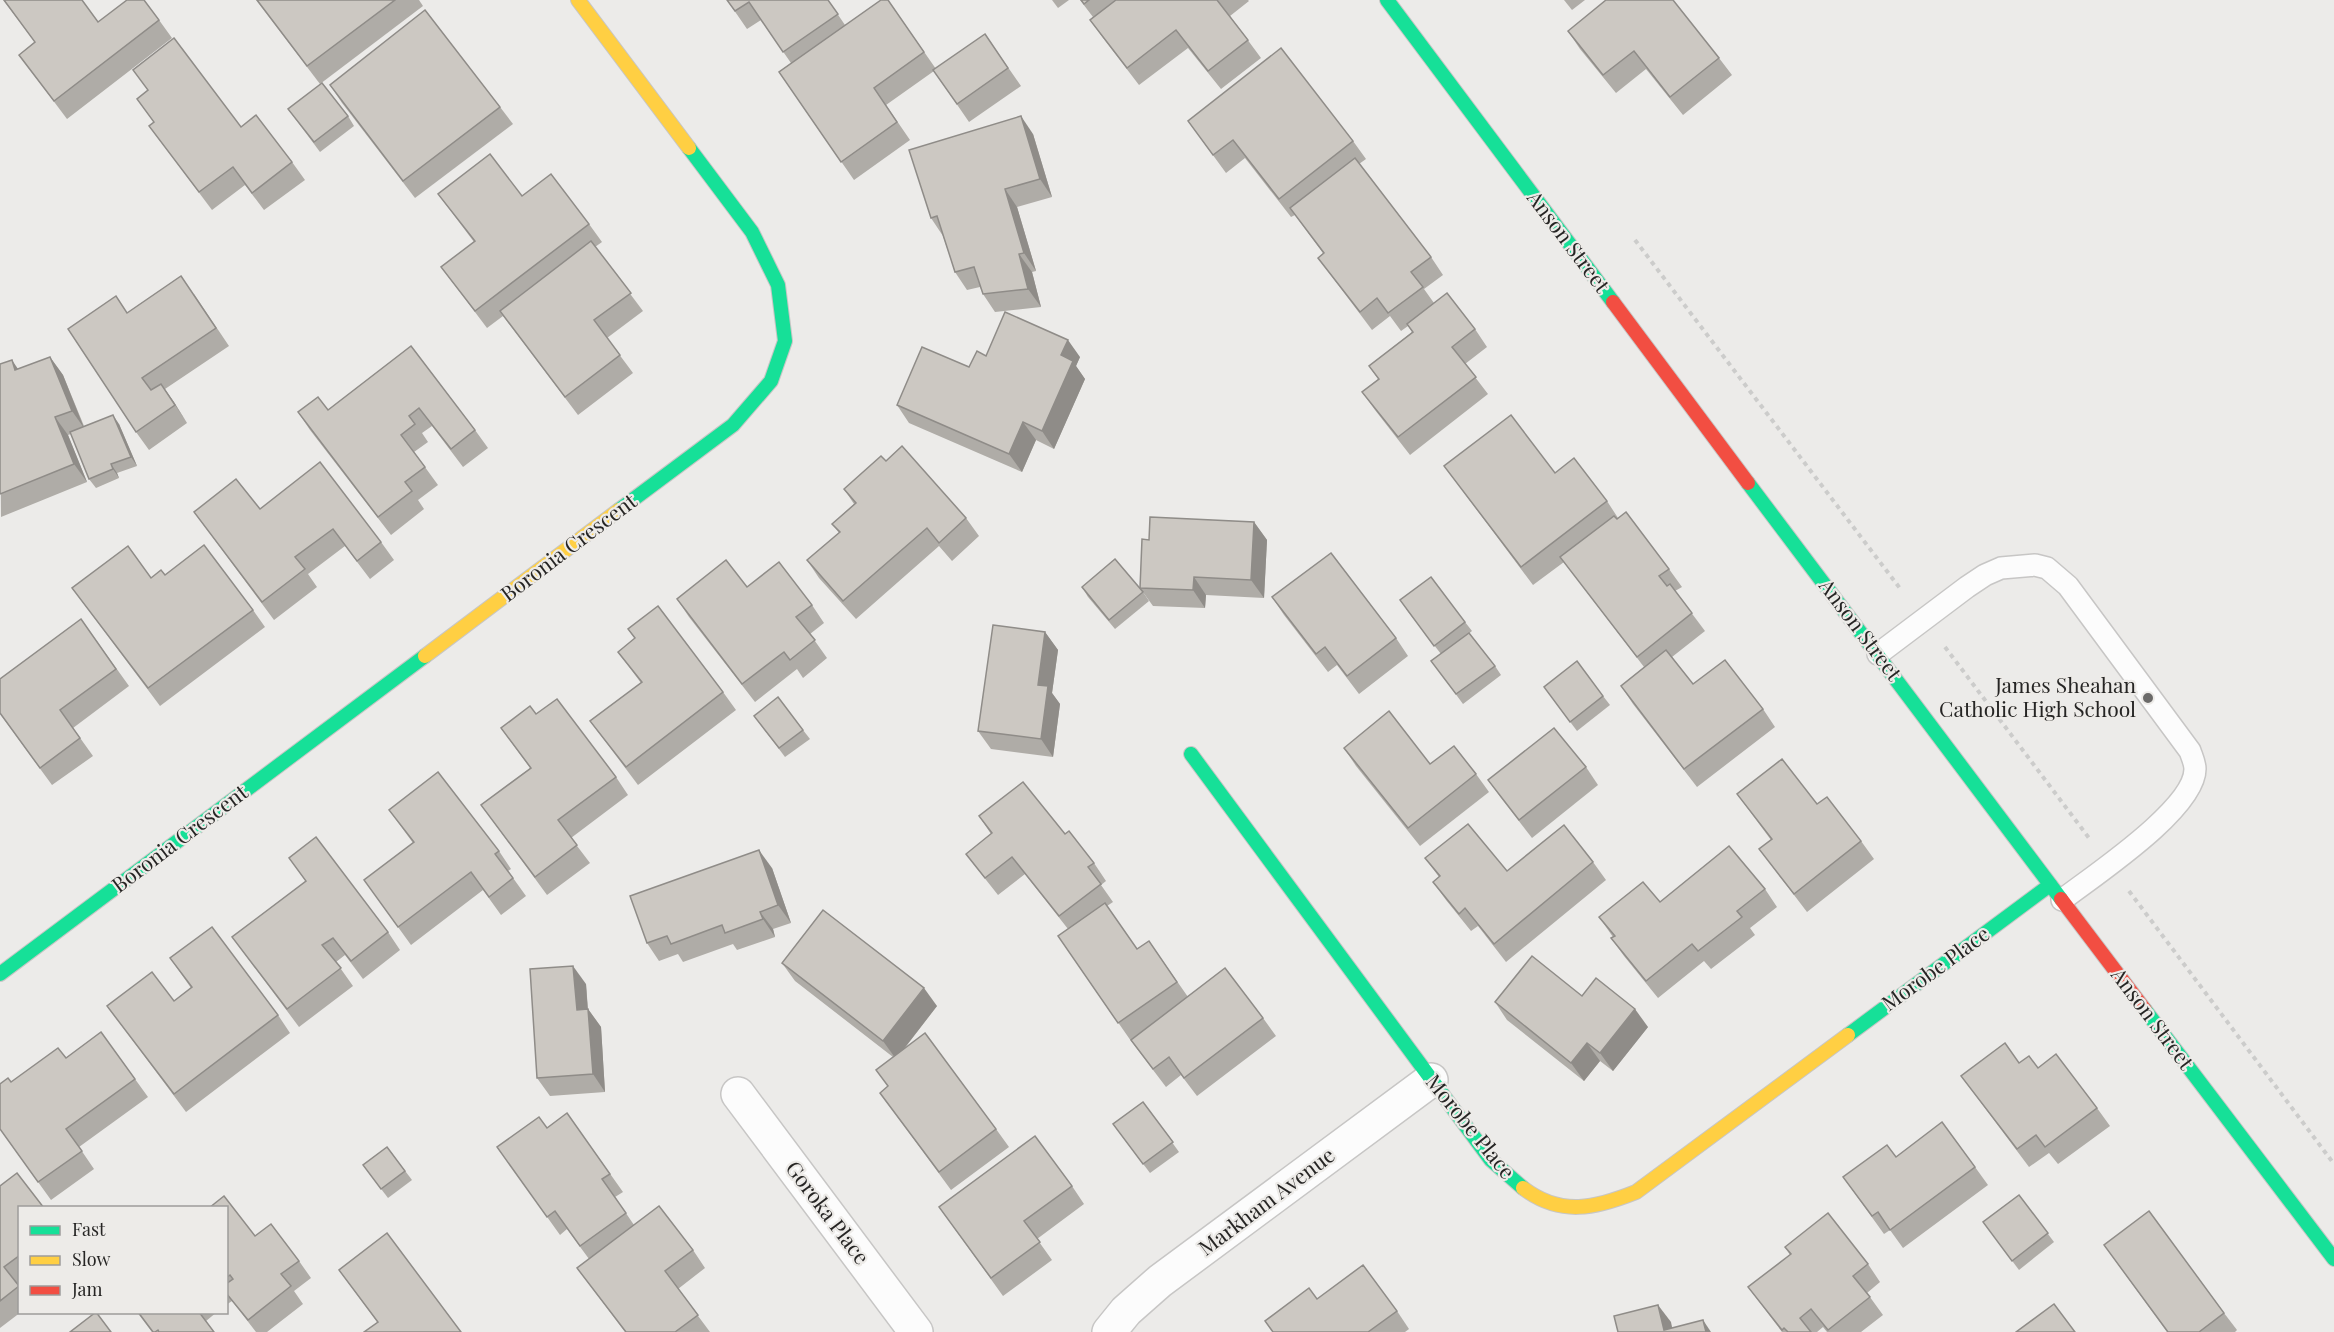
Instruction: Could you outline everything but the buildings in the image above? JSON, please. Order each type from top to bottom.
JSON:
[{"type":"street","name":"Boronia Crescent","points":[[0,974],[733,425],[771,381],[785,341],[778,285],[752,232],[578,0]]},
{"type":"street","name":"Anson Street","points":[[1387,0],[2056,893],[2334,1259]]},
{"type":"street","name":"Morobe Place","points":[[1191,754],[1491,1160],[1520,1189],[1557,1207],[1598,1206],[1636,1192],[2056,893]]},
{"type":"street","name":"Markham Avenue","points":[[1109,1332],[1126,1311],[1160,1281],[1431,1080]]},
{"type":"street","name":"Goroka Place","points":[[738,1094],[916,1332]]},
{"type":"lane","points":[[1878,654],[1967,587],[2001,568],[2035,565],[2047,568],[2068,586],[2190,751],[2195,770],[2190,786],[2171,812],[2135,845],[2109,864],[2056,893]]},
{"type":"path","points":[[1635,240],[2334,1164]]},
{"type":"traffic: fast","points":[[1387,0],[1613,302]]},
{"type":"traffic: fast","points":[[619,510],[733,425],[771,381],[785,341],[778,285],[752,232],[689,148]]},
{"type":"traffic: fast","points":[[1748,483],[2061,899]]},
{"type":"traffic: fast","points":[[0,974],[425,656]]},
{"type":"traffic: fast","points":[[1191,754],[1491,1160],[1523,1188]]},
{"type":"traffic: fast","points":[[1848,1035],[2050,885]]},
{"type":"traffic: fast","points":[[2145,1010],[2334,1259]]},
{"type":"traffic: slow","points":[[578,0],[689,148]]},
{"type":"traffic: slow","points":[[425,656],[619,510]]},
{"type":"traffic: slow","points":[[1523,1188],[1551,1203],[1579,1207],[1607,1202],[1636,1192],[1848,1035]]},
{"type":"traffic: jam","points":[[1613,302],[1748,483]]},
{"type":"traffic: jam","points":[[2061,899],[2145,1010]]},
{"type":"place","name":"James Sheahan Catholic High School","points":[[2148,698]]}]
